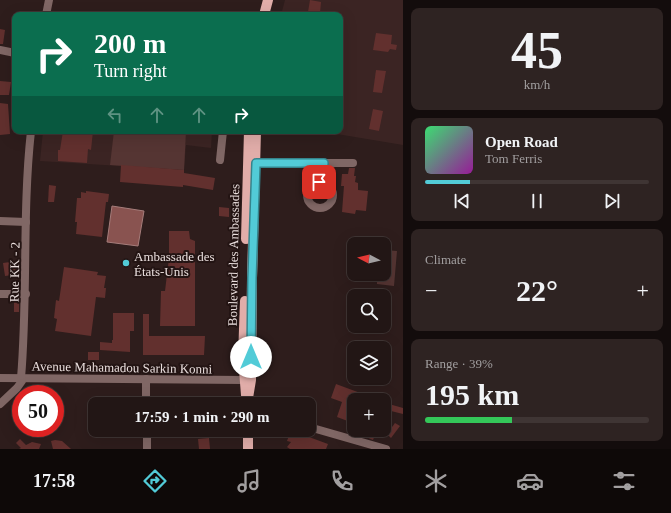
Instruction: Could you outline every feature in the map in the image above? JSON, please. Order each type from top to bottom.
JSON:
[{"type":"main road","points":[[265,12],[268,0]]},
{"type":"main road","name":"Boulevard des Ambassades","points":[[248,397],[252,380],[252,163],[249,134]]},
{"type":"main road","name":"Boulevard des Ambassades","points":[[246,397],[244,380],[244,349],[252,163],[256,134]]},
{"type":"main road","points":[[248,437],[248,449]]},
{"type":"street","points":[[47,12],[49,0]]},
{"type":"street","points":[[0,50],[12,52]]},
{"type":"street","name":"Rue KK - 2","points":[[21,378],[26,294],[26,222],[31,134]]},
{"type":"street","points":[[220,160],[223,134]]},
{"type":"street","points":[[252,163],[353,163]]},
{"type":"street","points":[[322,182],[324,163]]},
{"type":"street","points":[[0,221],[26,222]]},
{"type":"street","points":[[0,294],[26,294]]},
{"type":"street","name":"Avenue Mahamadou Sarkin Konni","points":[[0,378],[244,380]]},
{"type":"street","points":[[0,404],[22,382],[21,378]]},
{"type":"street","points":[[146,379],[146,397]]},
{"type":"street","points":[[316,429],[386,449]]},
{"type":"street","points":[[146,437],[146,449]]},
{"type":"shaded area","points":[[285,0],[403,0],[403,145],[337,134],[343,134],[343,12],[282,12]]},
{"type":"shaded area","points":[[43,134],[212,134],[211,148],[186,145],[184,170],[40,161]]},
{"type":"shaded area","points":[[114,134],[186,134],[184,170],[110,165]]},
{"type":"shaded area","points":[[112,206],[144,211],[138,246],[107,242]]},
{"type":"shaded area","points":[[391,251],[397,251],[394,286],[377,284],[377,281],[391,281]]},
{"type":"building","points":[[310,0],[321,2],[320,12],[308,12]]},
{"type":"building","points":[[0,29],[5,30],[3,44],[0,44]]},
{"type":"building","points":[[376,33],[392,35],[391,44],[397,45],[396,50],[390,49],[388,52],[373,50]]},
{"type":"building","points":[[376,70],[386,71],[382,93],[373,92]]},
{"type":"building","points":[[0,81],[11,82],[9,95],[0,95]]},
{"type":"building","points":[[0,103],[8,104],[10,134],[0,135]]},
{"type":"building","points":[[373,109],[383,111],[379,131],[369,129]]},
{"type":"building","points":[[63,134],[93,134],[91,150],[88,149],[87,163],[58,161],[58,150],[60,150]]},
{"type":"building","points":[[121,165],[184,170],[184,173],[215,178],[213,190],[183,185],[183,187],[120,182]]},
{"type":"building","points":[[349,168],[355,168],[354,176],[356,176],[355,182],[358,183],[358,190],[368,191],[366,211],[356,210],[355,214],[342,212],[344,186],[341,186],[342,174],[348,174]]},
{"type":"building","points":[[49,185],[56,186],[54,202],[48,202]]},
{"type":"building","points":[[86,191],[109,194],[108,202],[106,202],[102,237],[76,234],[77,222],[75,222],[77,198],[81,198],[81,192],[86,193]]},
{"type":"building","points":[[219,207],[229,208],[229,217],[219,216]]},
{"type":"building","points":[[169,231],[189,231],[190,239],[195,241],[195,326],[160,326],[161,291],[165,291],[169,258]]},
{"type":"building","points":[[17,261],[19,274],[5,276],[3,263]]},
{"type":"building","points":[[64,267],[98,272],[97,275],[106,276],[104,288],[106,288],[105,298],[96,297],[91,336],[55,331],[57,319],[54,318],[56,300],[59,301]]},
{"type":"building","points":[[14,301],[19,301],[19,312],[14,312]]},
{"type":"building","points":[[113,313],[134,313],[134,331],[130,331],[130,352],[100,350],[100,342],[112,343]]},
{"type":"building","points":[[143,314],[149,314],[149,336],[205,336],[204,355],[143,355]]},
{"type":"building","points":[[88,352],[99,352],[99,360],[88,360]]},
{"type":"building","points":[[336,384],[360,393],[347,393],[347,421],[337,417],[342,402],[331,398]]},
{"type":"building","points":[[391,405],[403,408],[403,414],[391,411]]},
{"type":"building","points":[[395,423],[400,426],[391,438],[390,437],[391,428]]},
{"type":"building","points":[[288,437],[309,437],[328,444],[326,449],[290,449],[287,447],[291,442],[287,441]]},
{"type":"building","points":[[366,437],[374,437],[373,440]]},
{"type":"building","points":[[209,438],[210,449],[199,449],[198,439]]},
{"type":"building","points":[[20,439],[26,445],[32,442],[41,444],[39,449],[19,449],[21,448],[16,443]]},
{"type":"building","points":[[51,441],[62,441],[71,449],[53,449]]},
{"type":"place","name":"Ambassade des États-Unis","points":[[126,263]]},
{"type":"route","points":[[251,357],[256,163],[324,163],[322,182],[319,182]]}]
